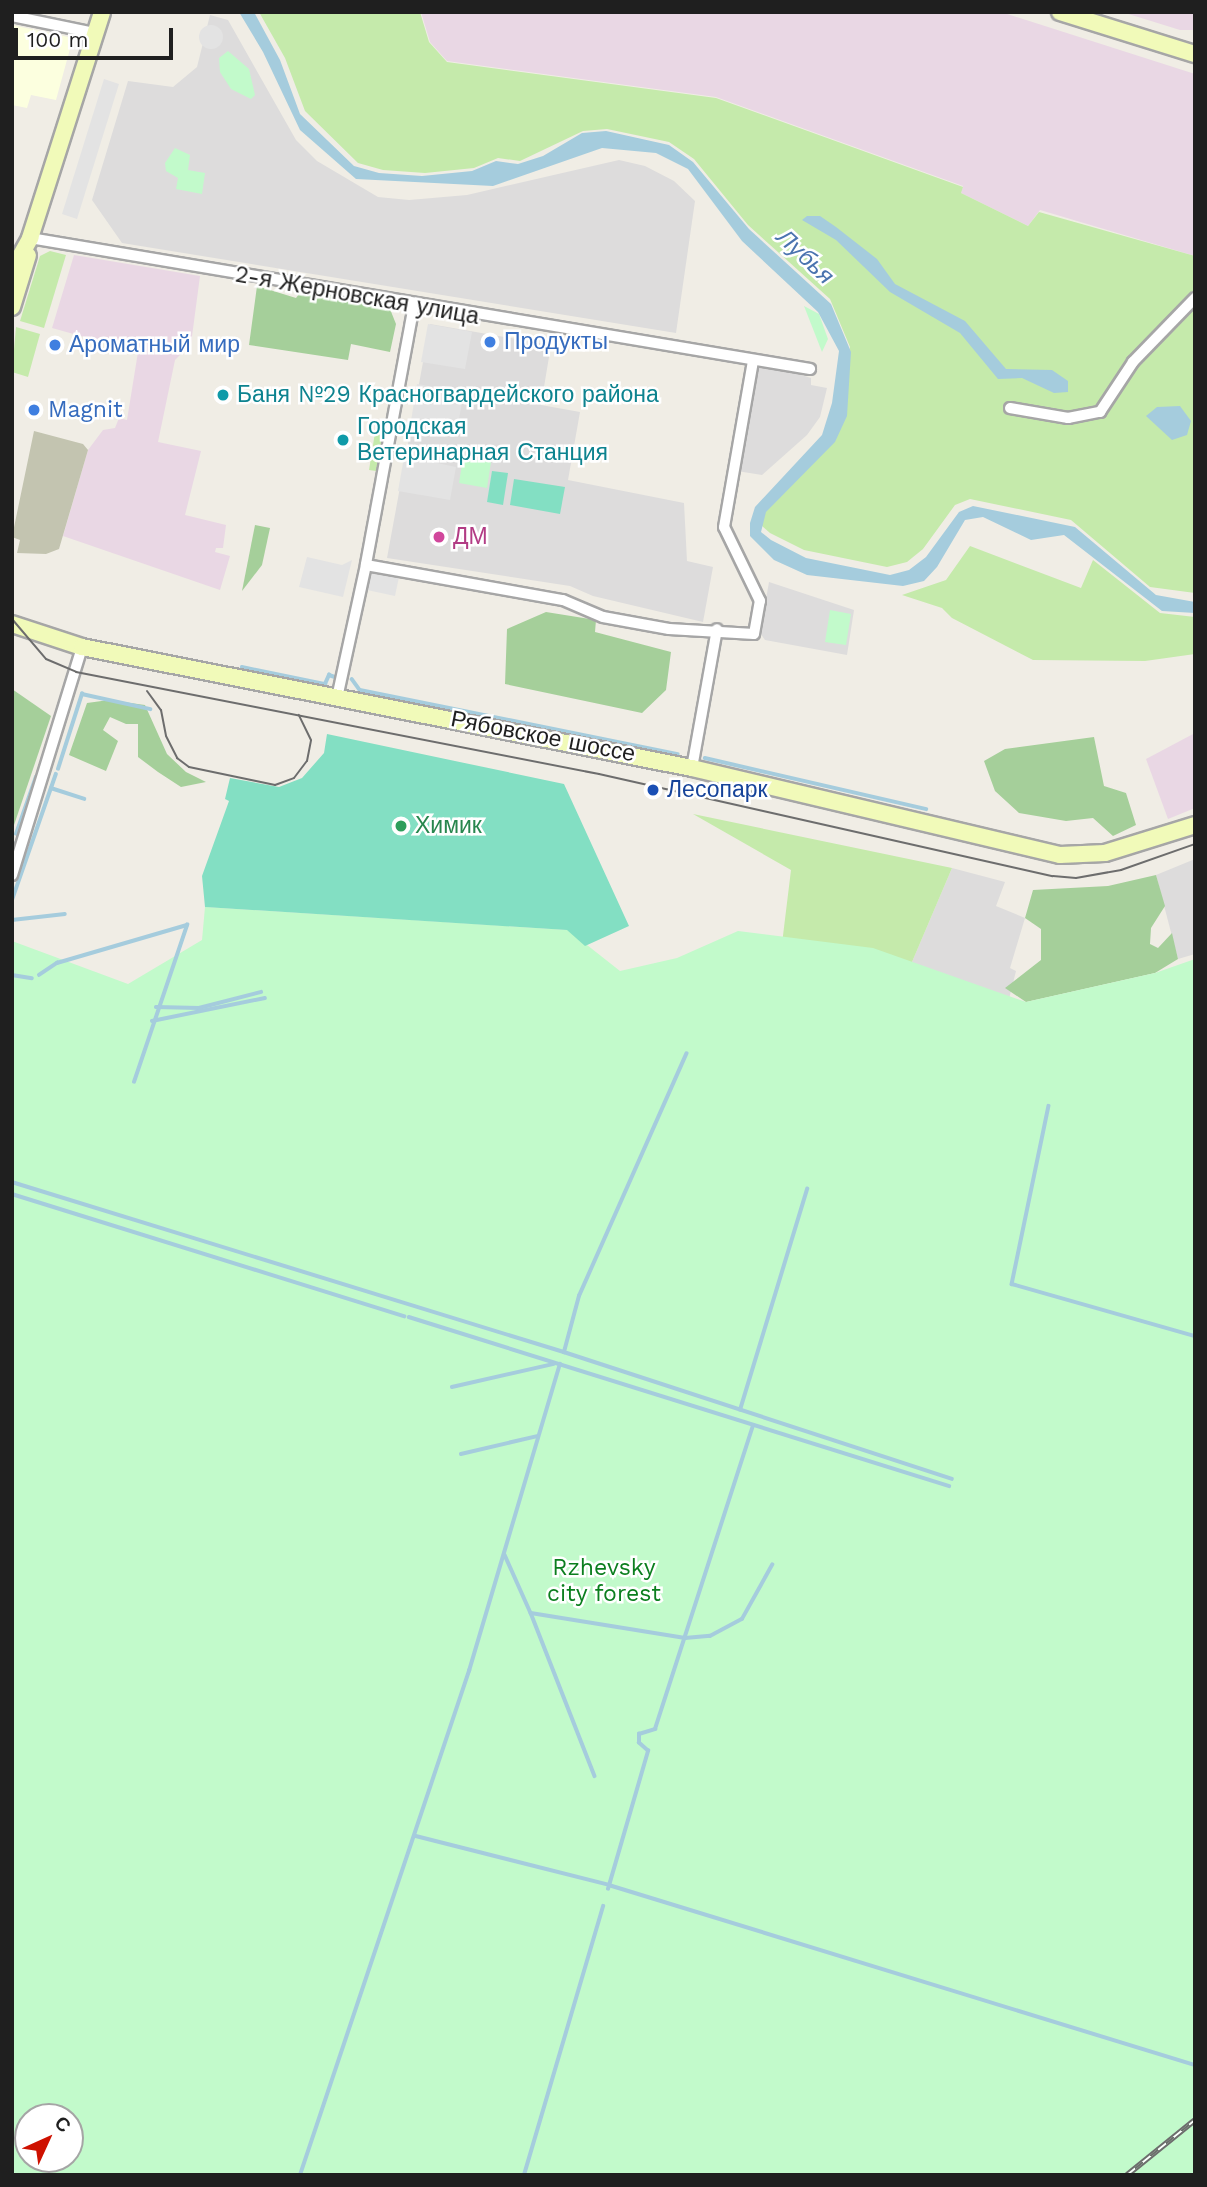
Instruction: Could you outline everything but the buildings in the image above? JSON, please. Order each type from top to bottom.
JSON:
[{"type":"main road","points":[[12,307],[30,238],[102,12]]},
{"type":"main road","points":[[1060,12],[1195,54]]},
{"type":"main road","points":[[12,271],[30,238]]},
{"type":"main road","name":"Рябовское шоссе","points":[[12,624],[82,648],[692,768],[1060,855],[1105,853],[1195,825]]},
{"type":"street","points":[[12,16],[95,33]]},
{"type":"street","name":"2-я Жерновская улица","points":[[30,238],[414,305],[810,369]]},
{"type":"street","points":[[1010,408],[1068,418],[1100,412],[1133,362],[1195,298]]},
{"type":"street","points":[[337,698],[366,565],[414,305]]},
{"type":"street","points":[[366,565],[563,600],[603,617],[668,629],[717,629],[754,634],[760,601],[724,527],[753,360]]},
{"type":"street","points":[[692,768],[717,629]]},
{"type":"street","points":[[12,875],[82,648]]},
{"type":"shaded area","points":[[421,12],[1001,12],[1195,74],[1195,256],[1040,210],[1028,226],[961,193],[963,186],[716,97],[447,61],[430,42]]},
{"type":"shaded area","points":[[1122,12],[1195,12],[1195,30],[1180,30]]},
{"type":"shaded area","points":[[210,15],[228,20],[296,140],[317,161],[378,197],[409,200],[467,195],[619,160],[645,166],[674,181],[695,201],[676,333],[122,243],[92,200],[128,81],[173,87],[197,67]]},
{"type":"shaded area","points":[[12,25],[73,38],[56,100],[31,95],[27,108],[12,105]]},
{"type":"shaded area","points":[[211,25],[222,32],[223,37],[216,48],[211,49],[200,42],[199,37],[206,26]]},
{"type":"shaded area","points":[[104,79],[119,84],[77,219],[62,214]]},
{"type":"shaded area","points":[[74,255],[200,276],[191,344],[175,360],[158,442],[201,451],[185,515],[226,525],[223,548],[216,548],[215,552],[230,556],[220,590],[63,536],[88,450],[103,430],[115,428],[119,418],[127,420],[138,352],[52,328]]},
{"type":"shaded area","points":[[428,324],[472,332],[465,369],[421,362]]},
{"type":"shaded area","points":[[430,324],[551,345],[541,405],[580,412],[568,480],[684,503],[687,561],[713,567],[703,622],[593,596],[570,586],[387,558]]},
{"type":"shaded area","points":[[756,365],[811,378],[811,385],[827,388],[820,417],[807,435],[762,475],[737,471]]},
{"type":"shaded area","points":[[417,384],[464,392],[456,435],[410,427]]},
{"type":"shaded area","points":[[34,431],[83,444],[88,450],[59,549],[46,554],[17,553],[20,540],[12,537]]},
{"type":"shaded area","points":[[406,446],[433,451],[432,462],[456,467],[450,500],[398,491]]},
{"type":"shaded area","points":[[307,557],[342,565],[352,560],[343,597],[299,587]]},
{"type":"shaded area","points":[[371,572],[399,577],[395,596],[367,590]]},
{"type":"shaded area","points":[[769,582],[854,610],[847,655],[765,640],[760,633]]},
{"type":"shaded area","points":[[1195,733],[1195,808],[1168,819],[1146,759]]},
{"type":"shaded area","points":[[1195,859],[1195,954],[1178,959],[1156,875]]},
{"type":"shaded area","points":[[952,868],[1005,882],[996,906],[1025,918],[1010,968],[1016,971],[1008,1003],[909,969]]},
{"type":"green space","points":[[259,12],[420,12],[429,42],[447,62],[716,98],[963,187],[961,193],[1028,226],[1039,212],[1195,256],[1195,593],[1150,587],[1071,520],[970,499],[955,505],[923,549],[907,562],[887,567],[804,550],[770,533],[761,525],[760,514],[833,436],[850,347],[830,299],[748,225],[694,159],[669,142],[607,129],[583,131],[520,161],[498,158],[474,168],[425,173],[383,170],[358,163],[305,111],[285,58]]},
{"type":"green space","points":[[228,51],[249,69],[255,95],[251,99],[231,89],[220,72],[219,58]]},
{"type":"green space","points":[[175,148],[190,155],[188,170],[205,173],[202,194],[176,189],[178,178],[166,171],[165,163]]},
{"type":"green space","points":[[50,251],[66,255],[44,328],[20,321],[40,256]]},
{"type":"green space","points":[[257,286],[296,298],[302,290],[390,309],[396,324],[390,352],[351,344],[348,360],[249,345]]},
{"type":"green space","points":[[804,306],[819,314],[828,339],[822,352]]},
{"type":"green space","points":[[16,327],[40,334],[28,377],[12,372]]},
{"type":"green space","points":[[377,420],[385,421],[376,471],[369,470]]},
{"type":"green space","points":[[463,458],[491,462],[487,488],[459,483]]},
{"type":"green space","points":[[492,471],[508,473],[503,505],[487,502]]},
{"type":"green space","points":[[514,479],[565,487],[560,514],[510,505]]},
{"type":"green space","points":[[255,525],[270,528],[262,565],[242,591]]},
{"type":"green space","points":[[970,546],[1081,588],[1093,560],[1160,613],[1195,617],[1195,654],[1145,661],[1033,660],[952,618],[942,608],[902,595],[946,580]]},
{"type":"green space","points":[[830,610],[851,614],[846,645],[825,642]]},
{"type":"green space","points":[[546,612],[596,620],[595,632],[671,652],[666,690],[642,713],[505,684],[507,629]]},
{"type":"green space","points":[[12,689],[51,716],[12,831]]},
{"type":"green space","points":[[109,700],[145,705],[167,754],[186,772],[206,782],[181,787],[158,772],[138,757],[138,724],[126,724],[110,717],[103,730],[118,741],[106,771],[69,755],[87,703]]},
{"type":"green space","name":"Химик","points":[[327,734],[564,784],[629,926],[585,946],[567,930],[205,907],[202,876],[229,801],[225,799],[230,778],[279,787],[302,778],[324,753]]},
{"type":"green space","points":[[1094,737],[1104,786],[1126,793],[1136,825],[1113,836],[1093,818],[1066,821],[1019,813],[995,791],[984,761],[1005,749]]},
{"type":"green space","points":[[693,814],[952,868],[909,969],[780,960],[791,870]]},
{"type":"green space","points":[[1156,875],[1165,906],[1151,928],[1150,944],[1158,948],[1172,933],[1178,959],[1155,973],[1026,1002],[1005,988],[1041,960],[1041,929],[1025,918],[1033,890],[1108,886]]},
{"type":"green space","name":"Rzhevsky city forest","points":[[205,907],[568,930],[620,971],[677,958],[738,931],[873,948],[1026,1002],[1155,973],[1195,959],[1195,2175],[12,2175],[12,941],[128,984],[202,940]]},
{"type":"water","points":[[239,12],[254,12],[280,60],[300,114],[354,166],[379,173],[422,176],[472,171],[496,161],[518,164],[543,156],[582,133],[606,131],[669,145],[693,162],[749,229],[831,304],[851,352],[847,416],[835,442],[766,512],[761,532],[771,540],[806,558],[890,575],[909,570],[926,557],[959,512],[973,506],[1075,527],[1156,595],[1195,602],[1195,613],[1162,611],[1064,535],[1031,540],[983,517],[965,520],[937,567],[924,581],[903,586],[807,575],[774,560],[750,536],[750,523],[755,507],[822,435],[832,403],[839,351],[818,312],[742,241],[688,169],[656,153],[602,148],[493,186],[356,179],[300,130],[263,52]]},
{"type":"water","points":[[807,216],[820,216],[836,227],[877,259],[895,284],[965,321],[1006,369],[1052,370],[1068,381],[1068,392],[1054,393],[1022,378],[998,379],[960,333],[890,292],[836,240],[802,220]]},
{"type":"water","points":[[1180,406],[1191,421],[1187,435],[1172,440],[1146,416],[1157,407]]},
{"type":"waterway","points":[[242,667],[325,684],[329,675],[335,677]]},
{"type":"waterway","points":[[352,679],[360,690],[678,754]]},
{"type":"waterway","points":[[58,769],[82,694],[150,709]]},
{"type":"waterway","points":[[705,758],[926,809]]},
{"type":"waterway","points":[[12,900],[56,774]]},
{"type":"waterway","points":[[16,834],[36,777]]},
{"type":"waterway","points":[[51,788],[84,799]]},
{"type":"waterway","points":[[12,920],[65,914]]},
{"type":"waterway","points":[[39,975],[57,963],[187,925]]},
{"type":"waterway","points":[[134,1082],[187,925]]},
{"type":"waterway","points":[[12,975],[32,978]]},
{"type":"waterway","points":[[156,1007],[199,1008],[261,992]]},
{"type":"waterway","points":[[152,1021],[265,998]]},
{"type":"waterway","points":[[564,1352],[579,1296],[686,1054]]},
{"type":"waterway","points":[[1049,1106],[1012,1284],[1195,1336]]},
{"type":"waterway","points":[[12,1182],[564,1352],[952,1479]]},
{"type":"waterway","points":[[740,1410],[807,1189]]},
{"type":"waterway","points":[[12,1194],[404,1316]]},
{"type":"waterway","points":[[409,1317],[949,1486]]},
{"type":"waterway","points":[[452,1387],[553,1364]]},
{"type":"waterway","points":[[300,2175],[469,1671],[560,1364]]},
{"type":"waterway","points":[[608,1889],[648,1751],[639,1743],[639,1734],[655,1729],[753,1426]]},
{"type":"waterway","points":[[461,1454],[538,1436]]},
{"type":"waterway","points":[[505,1555],[531,1613],[685,1638],[710,1636],[742,1619],[772,1565]]},
{"type":"waterway","points":[[531,1613],[595,1776]]},
{"type":"waterway","points":[[416,1836],[609,1885],[1195,2065]]},
{"type":"waterway","points":[[524,2175],[603,1906]]},
{"type":"tram line","points":[[12,619],[46,659],[76,672],[599,774],[1053,876],[1076,878],[1121,870],[1195,844]]},
{"type":"tram line","points":[[147,691],[161,710],[166,736],[177,758],[189,767],[275,785],[294,778],[307,761],[311,740],[299,715]]},
{"type":"railway","points":[[1127,2175],[1195,2120]]},
{"type":"place","name":"Продукты","points":[[490,342]]},
{"type":"place","name":"Ароматный мир","points":[[55,345]]},
{"type":"place","name":"Баня №29 Красногвардейского района","points":[[223,395]]},
{"type":"place","name":"Magnit","points":[[34,410]]},
{"type":"place","name":"Городская Ветеринарная Станция","points":[[343,440]]},
{"type":"place","name":"ДМ","points":[[439,537]]},
{"type":"place","name":"Лесопарк","points":[[653,790]]},
{"type":"place","name":"Химик","points":[[401,826]]},
{"type":"water label","name":"Лубья","points":[[805,257]]}]
